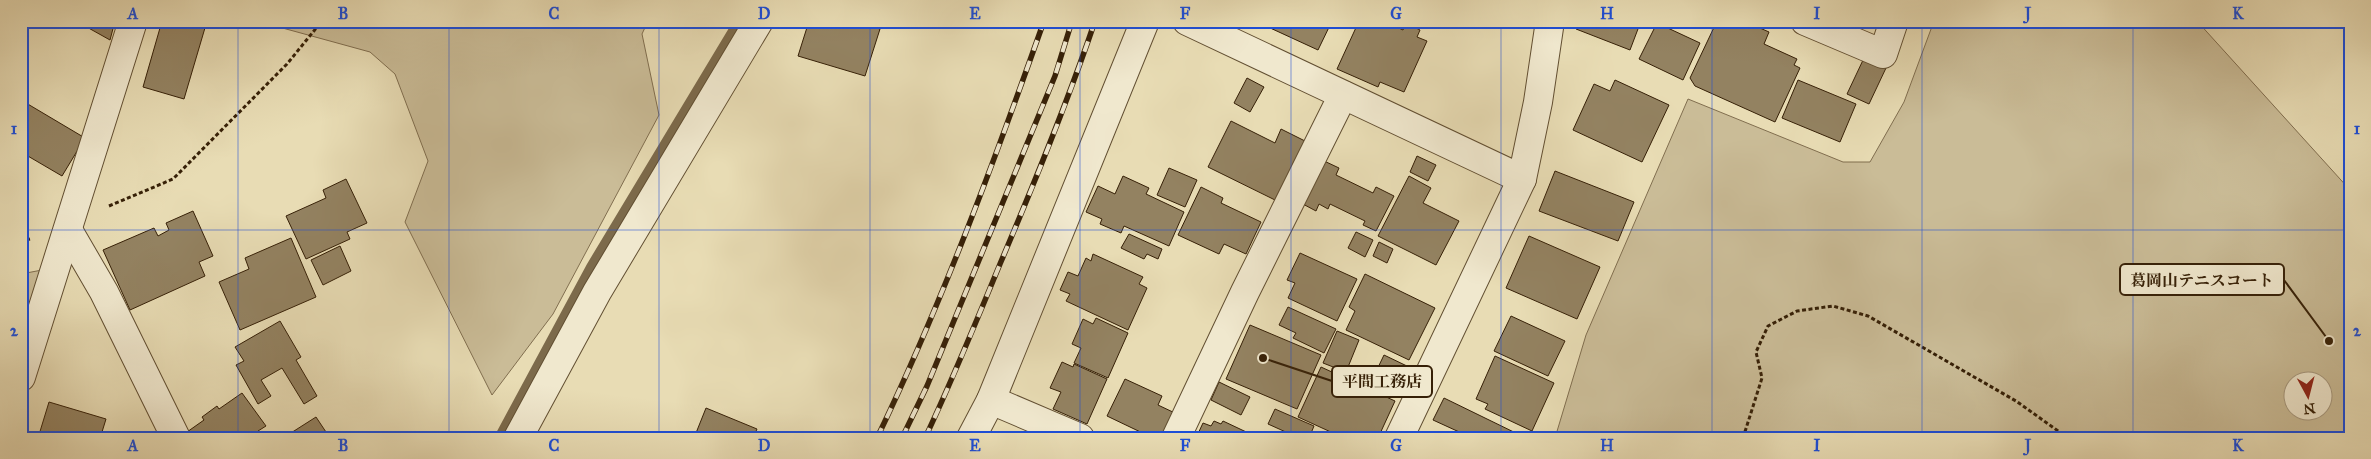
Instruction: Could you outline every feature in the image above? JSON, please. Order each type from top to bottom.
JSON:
[{"type":"street","points":[[21,377],[133,21]]},
{"type":"street","points":[[518,438],[597,292],[759,21]]},
{"type":"street","points":[[971,438],[991,400],[1146,21]]},
{"type":"street","points":[[1187,21],[1522,180]]},
{"type":"street","points":[[1399,438],[1522,180],[1538,102],[1550,21]]},
{"type":"street","points":[[1805,21],[1883,54],[1894,21]]},
{"type":"street","points":[[1176,438],[1245,292],[1343,95]]},
{"type":"street","points":[[68,230],[104,292],[176,438]]},
{"type":"street","points":[[991,400],[1080,438]]},
{"type":"path","points":[[68,230],[118,201],[173,179],[288,64],[322,21]]},
{"type":"path","points":[[1743,438],[1762,378],[1756,352],[1768,326],[1797,311],[1833,306],[1868,316],[2016,401],[2068,438]]},
{"type":"shaded area","points":[[257,21],[648,21],[642,34],[659,115],[553,314],[492,395],[405,222],[428,161],[395,74],[370,52]]},
{"type":"shaded area","points":[[1934,21],[2197,21],[2350,190],[2350,438],[1555,438],[1586,335],[1688,99],[1843,162],[1870,162],[1904,102]]},
{"type":"shaded area","points":[[42,270],[21,336],[21,274]]},
{"type":"building","points":[[76,21],[115,21],[110,40]]},
{"type":"building","points":[[162,21],[207,21],[184,99],[143,87]]},
{"type":"building","points":[[809,21],[836,27],[838,21],[852,21],[880,29],[865,76],[798,56]]},
{"type":"building","points":[[1255,21],[1332,21],[1318,50]]},
{"type":"building","points":[[1359,21],[1384,21],[1403,30],[1406,23],[1420,30],[1417,37],[1427,41],[1404,92],[1380,82],[1378,87],[1337,69]]},
{"type":"building","points":[[1579,21],[1641,21],[1630,50],[1576,29]]},
{"type":"building","points":[[1717,21],[1744,21],[1769,32],[1764,44],[1797,59],[1794,65],[1800,68],[1775,122],[1695,86],[1690,78]]},
{"type":"building","points":[[1657,23],[1700,43],[1683,80],[1639,59]]},
{"type":"building","points":[[1864,58],[1886,68],[1869,104],[1847,94]]},
{"type":"building","points":[[1247,78],[1264,87],[1250,112],[1234,103]]},
{"type":"building","points":[[1615,80],[1669,105],[1642,162],[1573,130],[1594,84],[1610,91]]},
{"type":"building","points":[[1798,80],[1856,104],[1840,142],[1782,118]]},
{"type":"building","points":[[21,100],[85,138],[62,176],[21,152]]},
{"type":"building","points":[[1231,121],[1275,143],[1281,129],[1305,141],[1275,200],[1208,167]]},
{"type":"building","points":[[1417,156],[1436,165],[1428,181],[1410,172]]},
{"type":"building","points":[[1322,160],[1339,168],[1336,175],[1373,193],[1376,187],[1394,196],[1376,231],[1363,225],[1365,221],[1330,204],[1328,209],[1319,204],[1316,211],[1301,203]]},
{"type":"building","points":[[1169,168],[1197,180],[1185,207],[1157,195]]},
{"type":"building","points":[[1555,171],[1634,202],[1618,241],[1539,211]]},
{"type":"building","points":[[1123,176],[1149,188],[1146,194],[1184,212],[1169,246],[1124,226],[1121,233],[1100,224],[1102,219],[1086,212],[1098,186],[1115,194]]},
{"type":"building","points":[[1409,176],[1431,188],[1423,203],[1459,221],[1436,265],[1378,236]]},
{"type":"building","points":[[346,179],[367,223],[347,232],[350,239],[306,259],[286,216],[326,198],[323,190]]},
{"type":"building","points":[[1201,187],[1223,198],[1221,203],[1261,222],[1246,254],[1224,244],[1219,254],[1178,235]]},
{"type":"building","points":[[193,211],[213,256],[199,262],[205,276],[130,310],[103,250],[154,228],[158,236],[169,230],[166,223]]},
{"type":"building","points":[[1356,232],[1373,240],[1365,257],[1348,248]]},
{"type":"building","points":[[1129,234],[1162,249],[1158,259],[1147,254],[1144,259],[1121,248]]},
{"type":"building","points":[[1529,236],[1600,267],[1577,319],[1506,288]]},
{"type":"building","points":[[291,238],[316,297],[240,330],[219,282],[249,269],[245,258]]},
{"type":"building","points":[[1379,242],[1393,249],[1387,263],[1373,256]]},
{"type":"building","points":[[340,246],[351,271],[323,285],[311,260]]},
{"type":"building","points":[[1300,253],[1357,279],[1337,321],[1288,298],[1295,283],[1287,280]]},
{"type":"building","points":[[1093,254],[1143,277],[1139,284],[1147,288],[1128,330],[1066,301],[1070,294],[1060,290],[1068,272],[1078,276],[1086,258],[1091,261]]},
{"type":"building","points":[[1365,274],[1435,308],[1409,360],[1346,330],[1355,311],[1349,307]]},
{"type":"building","points":[[1288,307],[1336,329],[1324,353],[1293,338],[1296,333],[1279,325]]},
{"type":"building","points":[[1511,316],[1565,341],[1548,376],[1494,351]]},
{"type":"building","points":[[1096,318],[1128,333],[1108,378],[1074,363],[1081,348],[1072,344],[1083,319],[1093,324]]},
{"type":"building","points":[[280,321],[301,357],[296,360],[317,396],[304,404],[282,368],[261,380],[271,396],[258,404],[236,365],[244,361],[235,347]]},
{"type":"building","points":[[1250,325],[1321,355],[1297,409],[1226,379]]},
{"type":"building","points":[[1337,331],[1359,340],[1346,372],[1323,363]]},
{"type":"building","points":[[1384,355],[1409,367],[1399,389],[1373,378]]},
{"type":"building","points":[[1495,356],[1554,383],[1532,431],[1485,409],[1488,404],[1476,399]]},
{"type":"building","points":[[1062,362],[1073,367],[1074,364],[1107,379],[1087,424],[1053,409],[1061,392],[1050,388]]},
{"type":"building","points":[[1321,367],[1395,401],[1378,438],[1344,438],[1298,417]]},
{"type":"building","points":[[1125,379],[1162,396],[1158,405],[1177,414],[1165,438],[1153,438],[1107,416]]},
{"type":"building","points":[[1219,382],[1250,397],[1241,415],[1211,400]]},
{"type":"building","points":[[242,393],[266,426],[258,431],[263,438],[191,438],[187,432],[204,420],[202,417],[217,406],[219,409]]},
{"type":"building","points":[[1444,398],[1526,438],[1467,438],[1468,436],[1433,420]]},
{"type":"building","points":[[49,402],[106,419],[102,432],[119,438],[38,438]]},
{"type":"building","points":[[706,408],[757,429],[753,438],[694,438]]},
{"type":"building","points":[[1275,409],[1314,426],[1309,438],[1286,438],[1288,433],[1268,424]]},
{"type":"building","points":[[316,417],[330,438],[283,438]]},
{"type":"building","points":[[1214,421],[1221,424],[1223,421],[1259,438],[1196,438],[1203,423],[1211,426]]},
{"type":"waterway","points":[[499,438],[591,267],[739,21]]},
{"type":"railway","points":[[877,438],[901,387],[966,232],[1044,21]]},
{"type":"railway","points":[[902,438],[927,386],[1055,76],[1072,21]]},
{"type":"railway","points":[[925,438],[964,351],[1038,174],[1095,21]]},
{"type":"place","name":"葛岡山テニスコート","points":[[2329,341]]},
{"type":"place","name":"平間工務店","points":[[1263,358]]}]
